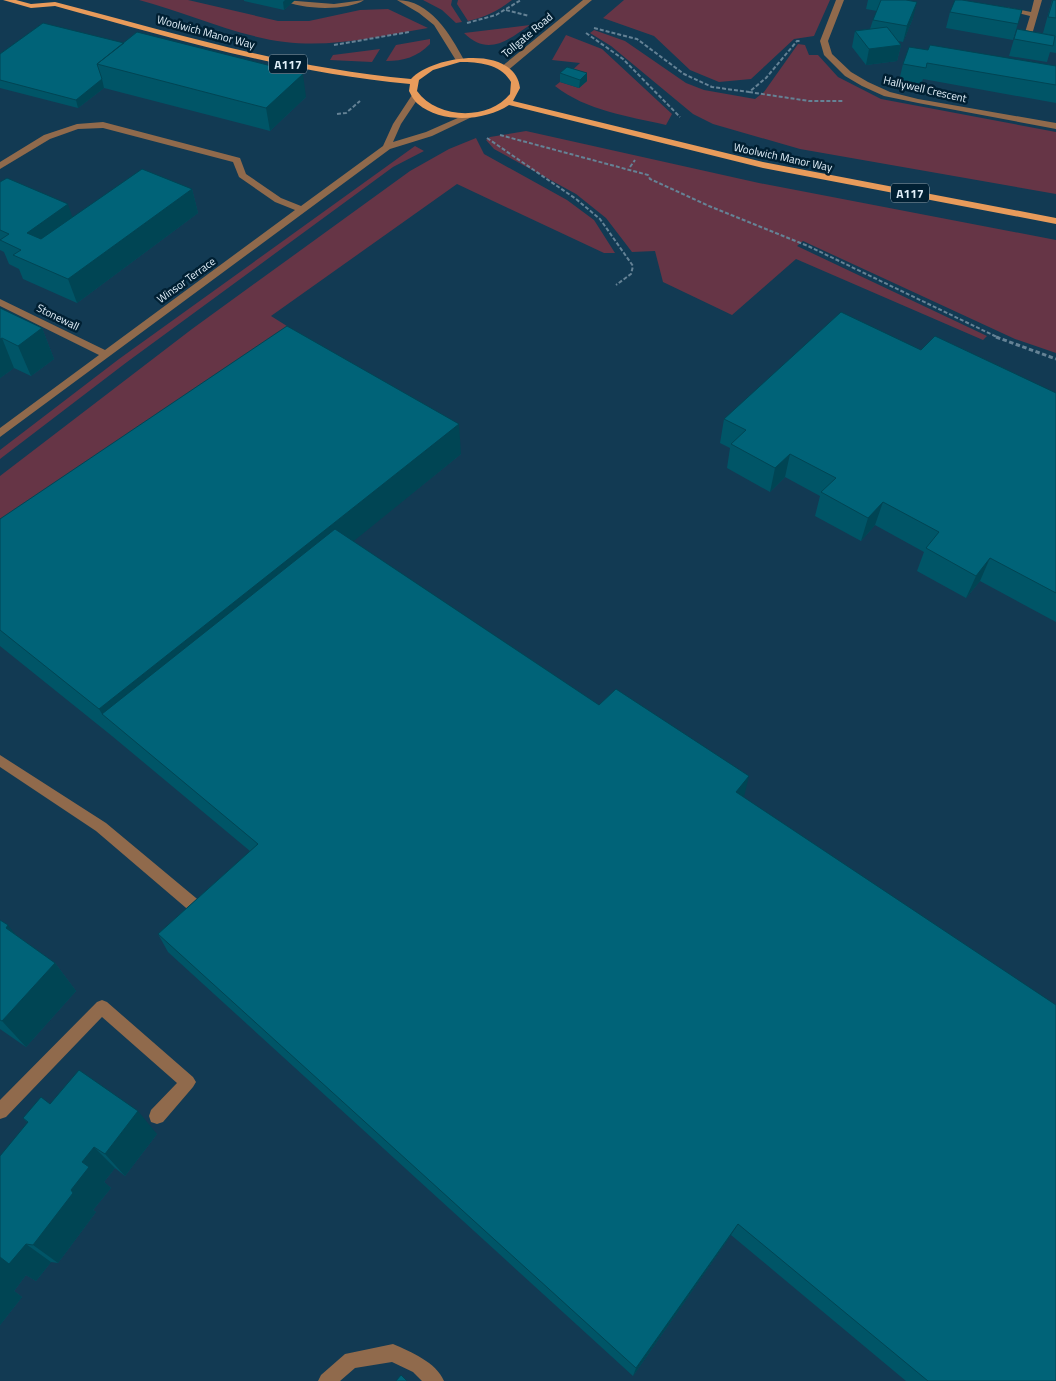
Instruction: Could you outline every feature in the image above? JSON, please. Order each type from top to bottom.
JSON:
[{"type":"main road","name":"Woolwich Manor Way","points":[[7,0],[30,6],[54,2],[259,58],[368,80],[413,82]]},
{"type":"main road","points":[[460,60],[484,62],[504,68],[513,76],[517,85],[515,94],[508,102],[486,113],[472,115],[450,114],[431,110],[418,102],[412,92],[413,82],[422,72],[438,64],[460,60]]},
{"type":"main road","name":"Woolwich Manor Way","points":[[508,102],[763,165],[1056,221]]},
{"type":"street","points":[[288,0],[330,6],[353,3],[360,0]]},
{"type":"street","points":[[401,0],[430,15],[445,32],[460,60]]},
{"type":"street","name":"Tollgate Road","points":[[504,68],[588,0]]},
{"type":"street","points":[[824,41],[840,0]]},
{"type":"street","points":[[1038,0],[1028,39],[1045,42]]},
{"type":"street","points":[[998,8],[1034,15]]},
{"type":"street","name":"Hallywell Crescent","points":[[824,41],[828,55],[836,64],[864,84],[886,94],[1056,126]]},
{"type":"street","name":"Winsor Terrace","points":[[387,147],[397,124],[415,97]]},
{"type":"street","name":"Winsor Terrace","points":[[0,433],[387,147],[429,134],[472,115]]},
{"type":"street","points":[[0,166],[47,137],[77,127],[103,125],[237,160],[242,175],[278,200],[302,210]]},
{"type":"street","name":"Stonewall","points":[[0,302],[105,354]]},
{"type":"street","points":[[0,760],[101,827],[197,908]]},
{"type":"street","points":[[0,1111],[102,1007],[188,1082],[157,1116]]},
{"type":"street","points":[[327,1381],[352,1360],[393,1353],[419,1366],[435,1381]]},
{"type":"path","points":[[465,23],[481,21],[506,10],[521,0]]},
{"type":"path","points":[[506,10],[534,18]]},
{"type":"path","points":[[594,28],[637,39],[684,74],[712,87],[809,101],[848,101]]},
{"type":"path","points":[[332,45],[414,32]]},
{"type":"path","points":[[582,32],[608,47],[647,82],[680,117]]},
{"type":"path","points":[[749,92],[766,78],[797,41],[824,41]]},
{"type":"path","points":[[337,114],[346,113],[360,101]]},
{"type":"path","points":[[497,134],[507,135],[648,175],[650,178],[709,206],[808,246],[996,337],[1056,359]]},
{"type":"path","points":[[486,138],[568,194],[600,219],[633,266],[631,274],[616,285]]},
{"type":"path","points":[[630,167],[635,160]]},
{"type":"shaded area","points":[[139,0],[188,0],[278,21],[309,21],[360,10],[388,9],[428,28],[339,42],[285,42],[248,35]]},
{"type":"shaded area","points":[[423,0],[452,0],[451,5],[462,22],[456,23],[442,10]]},
{"type":"shaded area","points":[[458,0],[512,0],[492,13],[468,21],[457,4]]},
{"type":"shaded area","points":[[624,0],[830,0],[814,36],[794,39],[751,79],[719,82],[690,70],[654,36],[603,18]]},
{"type":"shaded area","points":[[530,25],[498,44],[490,45],[481,44],[464,33]]},
{"type":"shaded area","points":[[594,30],[625,41],[686,83],[704,90],[755,99],[764,92],[798,44],[805,45],[809,55],[818,55],[838,77],[881,99],[1056,132],[1056,194],[800,149],[713,124],[693,114],[611,46],[590,33]]},
{"type":"shaded area","points":[[566,35],[602,49],[672,114],[666,125],[594,107],[555,86],[560,82],[579,88],[567,75],[580,63],[552,60]]},
{"type":"shaded area","points":[[430,39],[430,44],[415,55],[404,59],[386,61],[396,45]]},
{"type":"shaded area","points":[[380,49],[372,62],[330,60],[333,55]]},
{"type":"shaded area","points":[[526,131],[759,183],[1056,240],[1056,353],[1015,339],[803,241],[797,246],[987,336],[983,340],[796,259],[732,315],[663,282],[655,251],[632,252],[606,218],[576,194],[494,149],[486,140],[490,137]]},
{"type":"shaded area","points":[[476,138],[484,154],[567,200],[594,220],[615,253],[604,253],[457,184],[271,316],[298,333],[0,538],[0,476],[192,329],[410,171],[449,149]]},
{"type":"shaded area","points":[[415,146],[424,151],[393,167],[127,362],[0,459],[0,450],[119,359]]},
{"type":"building","points":[[881,0],[917,2],[907,26],[873,20]]},
{"type":"building","points":[[955,0],[1022,10],[1018,24],[950,12]]},
{"type":"building","points":[[1053,0],[1056,0],[1056,18],[1048,17]]},
{"type":"building","points":[[43,23],[124,43],[97,64],[102,79],[76,100],[0,80],[0,54]]},
{"type":"building","points":[[887,27],[901,45],[869,49],[855,31]]},
{"type":"building","points":[[1017,29],[1055,36],[1053,46],[1014,39]]},
{"type":"building","points":[[137,32],[303,74],[266,108],[97,64]]},
{"type":"building","points":[[930,45],[1056,66],[1056,85],[927,63],[926,68],[903,64],[909,47],[928,50]]},
{"type":"building","points":[[567,67],[587,73],[580,80],[560,73]]},
{"type":"building","points":[[142,169],[192,189],[68,279],[13,255],[21,250],[0,240],[9,234],[0,230],[0,182],[7,178],[68,204],[27,233],[41,239]]},
{"type":"building","points":[[0,308],[42,328],[18,346],[2,338],[0,339]]},
{"type":"building","points":[[841,312],[921,350],[935,336],[1056,393],[1056,593],[990,558],[976,576],[926,548],[939,532],[883,502],[868,518],[821,492],[836,478],[790,454],[775,468],[731,444],[746,430],[724,419]]},
{"type":"building","points":[[287,326],[459,424],[99,709],[0,630],[0,519]]},
{"type":"building","points":[[335,529],[599,705],[616,689],[749,776],[736,792],[1056,1005],[1056,1381],[928,1381],[738,1224],[636,1368],[158,934],[258,844],[102,714]]},
{"type":"building","points":[[0,920],[8,925],[6,928],[55,963],[2,1021],[0,1020]]},
{"type":"building","points":[[79,1070],[138,1111],[105,1154],[94,1147],[82,1162],[89,1167],[71,1190],[73,1193],[33,1245],[26,1244],[9,1264],[0,1257],[0,1156],[28,1122],[23,1118],[41,1097],[50,1104]]},
{"type":"building","points":[[401,1375],[407,1381],[396,1381]]}]
